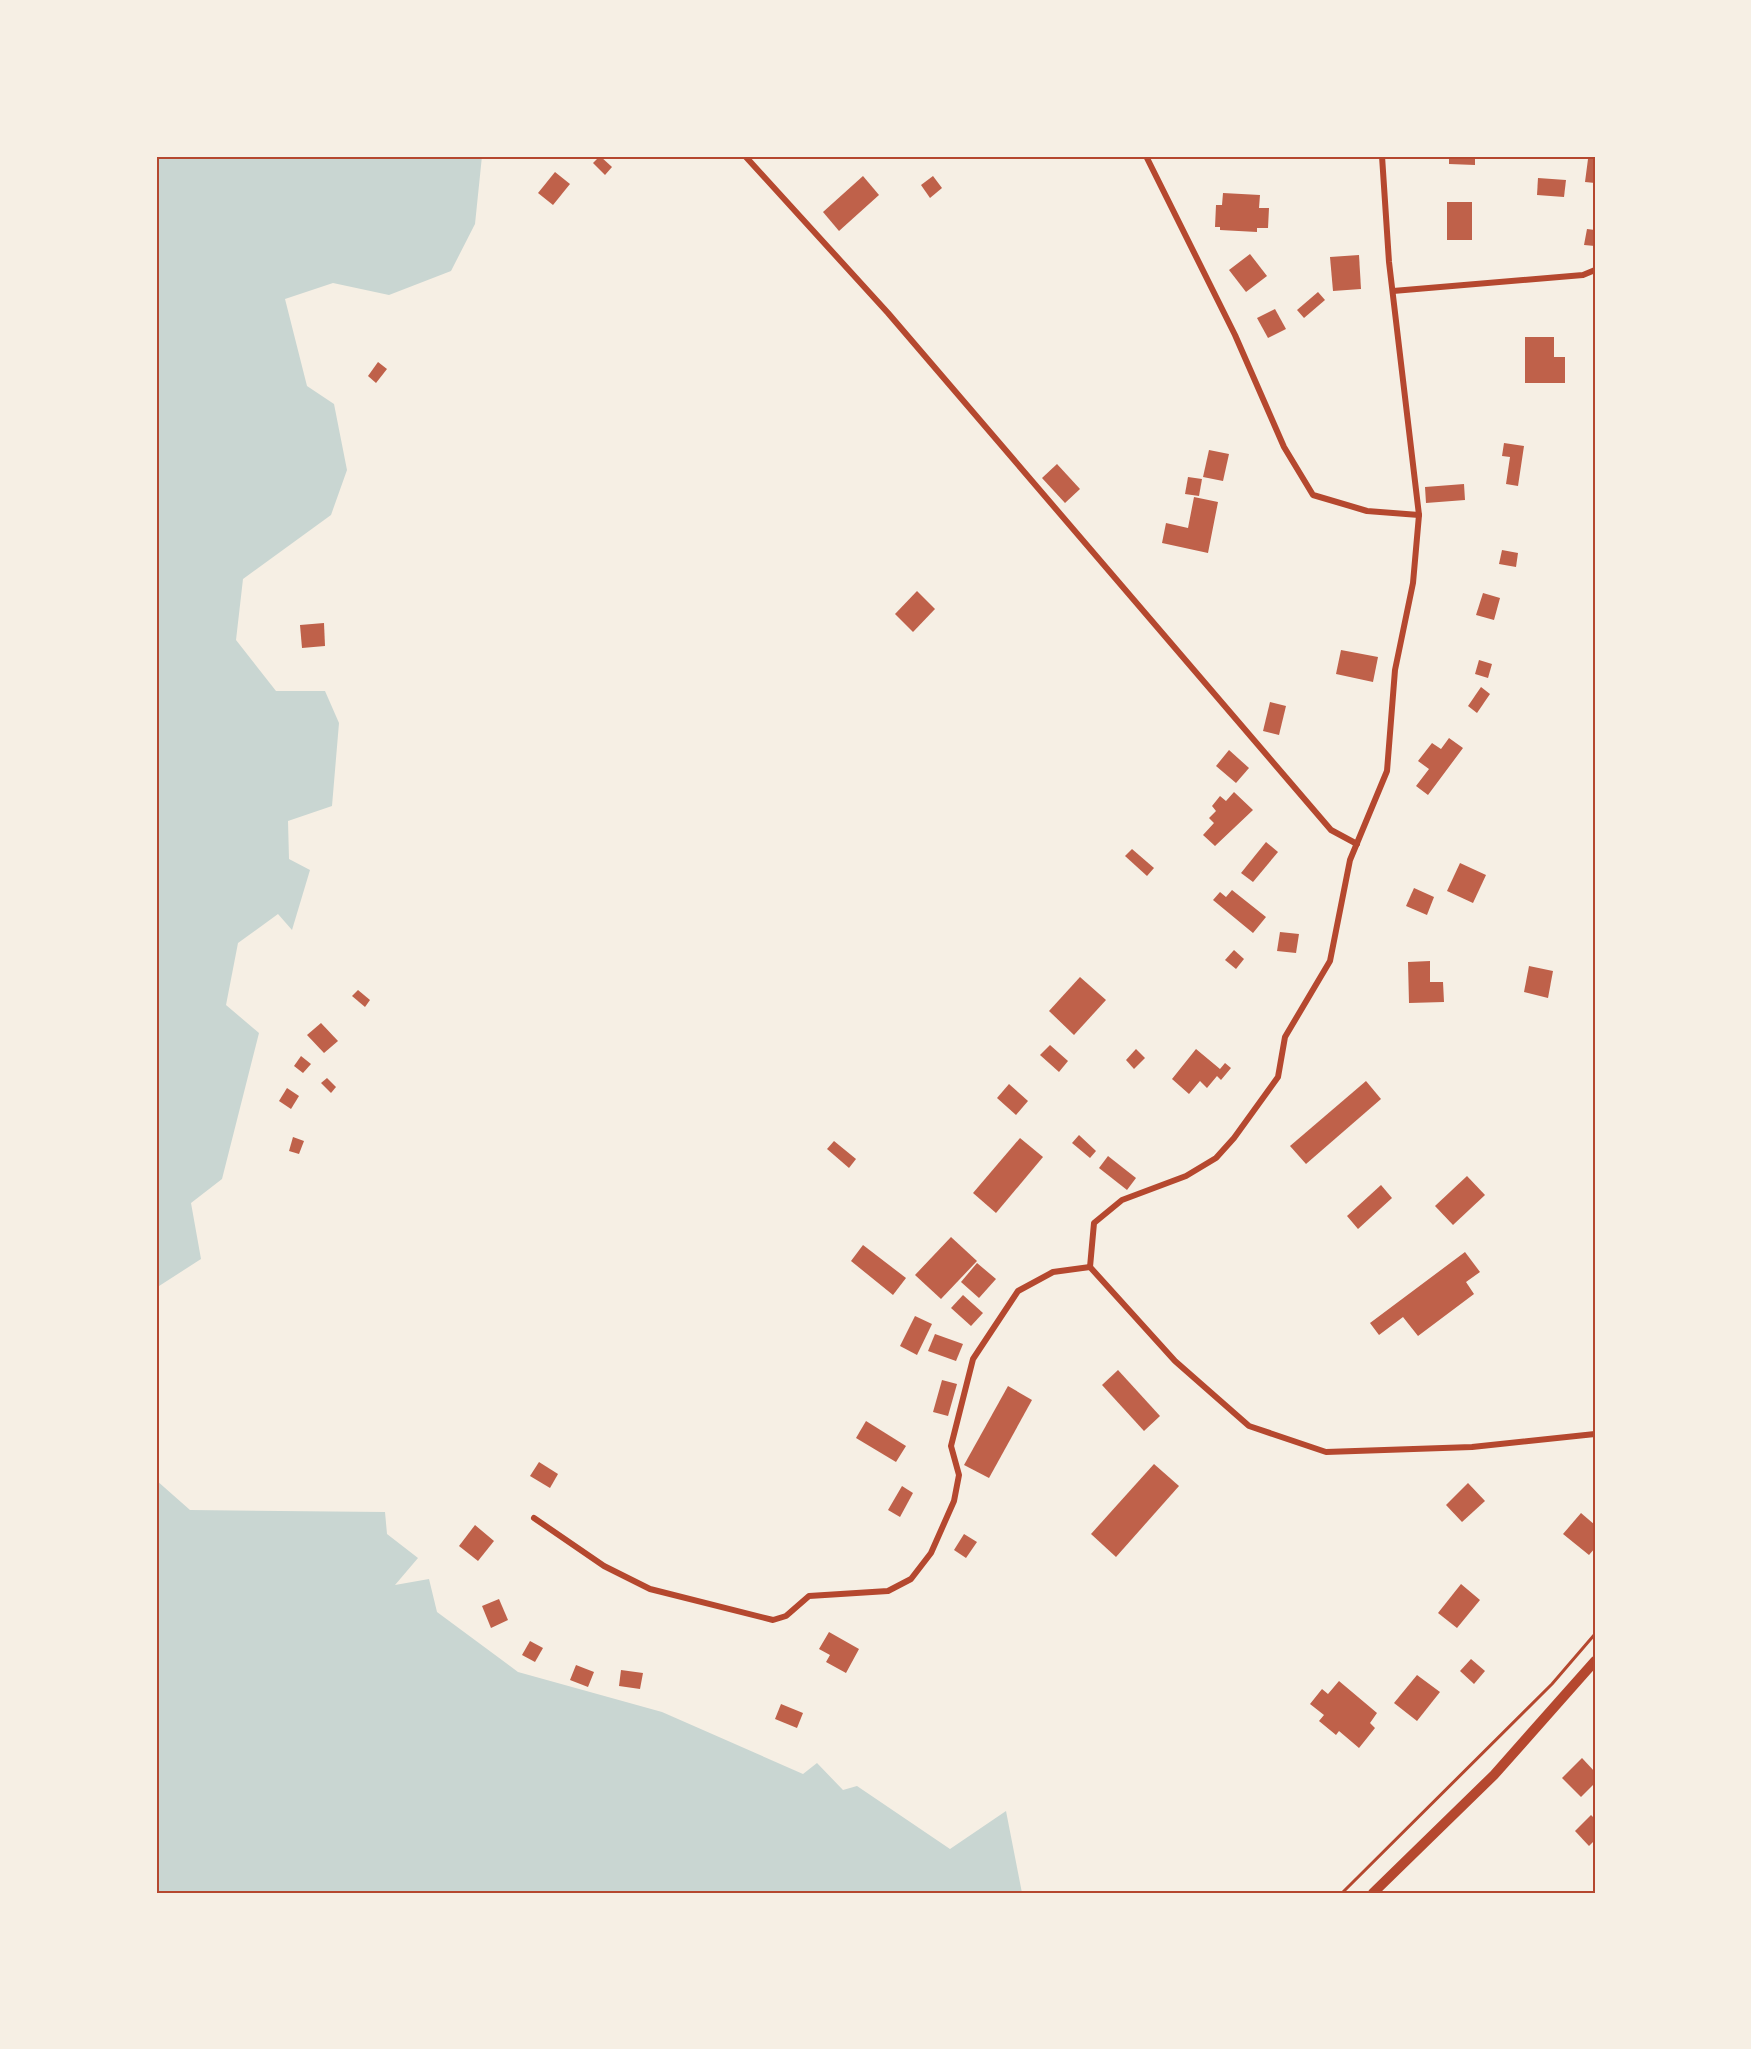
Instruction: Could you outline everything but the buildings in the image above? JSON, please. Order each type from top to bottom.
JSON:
[{"type":"street","points":[[745,156],[888,313],[1331,830],[1357,844]]},
{"type":"street","points":[[1146,156],[1230,324],[1284,447],[1313,495],[1367,511],[1419,515]]},
{"type":"street","points":[[1382,156],[1393,291],[1419,515],[1413,583],[1395,670],[1387,771],[1350,860],[1330,961],[1285,1037],[1278,1077],[1234,1138],[1216,1158],[1186,1176],[1122,1200],[1094,1223],[1090,1267],[1175,1361],[1249,1426],[1326,1452],[1426,1449],[1595,1434]]},
{"type":"street","points":[[1393,291],[1583,275],[1595,270]]},
{"type":"street","points":[[534,1518],[604,1566],[650,1589],[773,1620],[786,1616],[809,1596],[888,1591],[911,1579],[931,1553],[954,1501],[959,1475],[951,1446],[974,1359],[1018,1291],[1053,1272],[1090,1267]]},
{"type":"street","points":[[1373,1893],[1494,1775],[1595,1661]]},
{"type":"path","points":[[1342,1893],[1552,1684],[1595,1634]]},
{"type":"shaded area","points":[[156,156],[482,156],[475,224],[451,271],[389,295],[333,283],[285,299],[307,386],[334,404],[347,470],[331,515],[243,579],[236,640],[276,691],[325,691],[339,723],[332,806],[288,821],[289,859],[310,870],[292,930],[278,914],[238,943],[226,1005],[259,1033],[222,1179],[191,1203],[201,1259],[156,1288]]},
{"type":"shaded area","points":[[156,1480],[190,1510],[385,1512],[387,1534],[418,1558],[395,1585],[429,1579],[437,1612],[518,1672],[662,1712],[803,1774],[817,1763],[843,1790],[857,1786],[950,1849],[1006,1811],[1022,1893],[156,1893]]}]
